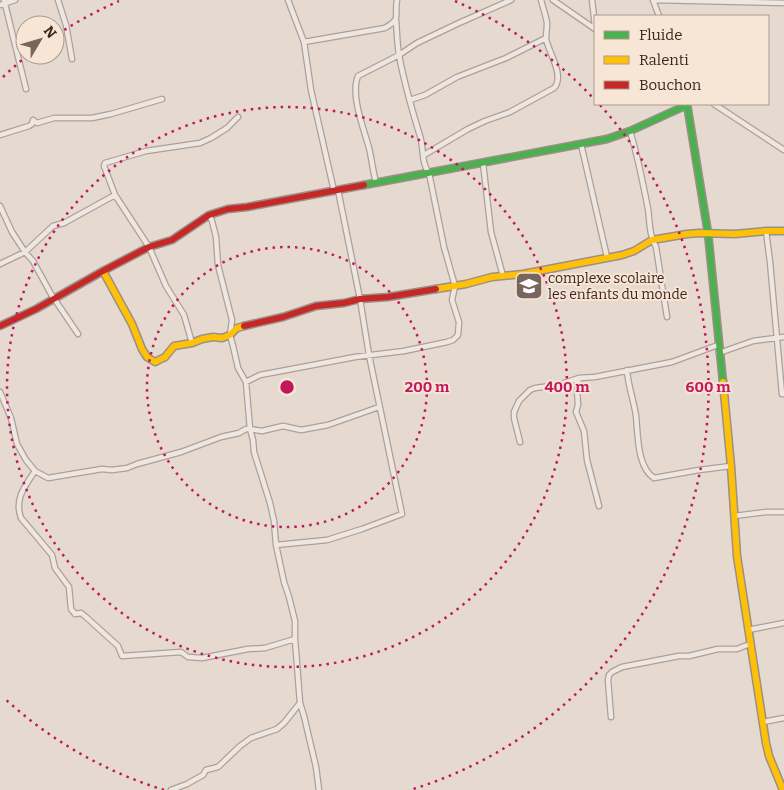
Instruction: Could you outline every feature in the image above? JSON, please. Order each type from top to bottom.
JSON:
[{"type":"street","points":[[16,0],[3,3],[26,89]]},
{"type":"street","points":[[58,0],[66,25],[72,60]]},
{"type":"street","points":[[276,545],[327,540],[402,514],[368,355],[360,300],[311,90],[304,42],[288,0]]},
{"type":"street","points":[[246,382],[260,375],[330,361],[404,351],[447,342],[458,335],[459,327],[452,300],[455,286],[444,247],[430,173],[424,162],[421,138],[399,55],[396,20],[397,0]]},
{"type":"street","points":[[376,183],[362,129],[357,100],[356,78],[360,74],[458,22],[511,0]]},
{"type":"street","points":[[424,154],[468,129],[510,112],[554,88],[558,83],[554,60],[546,38],[547,23],[541,0]]},
{"type":"street","points":[[553,0],[594,27]]},
{"type":"street","points":[[592,0],[594,19]]},
{"type":"street","points":[[659,15],[653,0],[784,2]]},
{"type":"street","points":[[304,42],[384,28],[393,24],[396,20]]},
{"type":"street","points":[[410,100],[425,96],[457,78],[506,58],[546,38]]},
{"type":"street","points":[[0,135],[29,126],[33,120],[37,123],[54,118],[92,118],[162,99]]},
{"type":"street","points":[[0,326],[36,309],[149,247],[172,240],[209,216],[228,208],[247,207],[336,191],[607,139],[630,131],[685,105]]},
{"type":"street","points":[[687,105],[708,233],[731,466],[736,556],[763,722],[770,756],[783,790]]},
{"type":"street","points":[[716,105],[784,150]]},
{"type":"street","points":[[192,343],[184,315],[166,286],[149,247],[115,195],[104,166],[106,163],[146,151],[200,143],[218,134],[227,128],[238,116],[238,118]]},
{"type":"street","points":[[630,131],[638,158],[652,240],[656,247],[667,317]]},
{"type":"street","points":[[581,144],[607,257]]},
{"type":"street","points":[[482,163],[491,232],[503,276]]},
{"type":"street","points":[[0,264],[25,252],[53,226],[64,223],[115,195]]},
{"type":"street","points":[[0,206],[12,232],[33,261],[54,298],[78,334]]},
{"type":"street","points":[[209,216],[216,237],[218,265],[232,320],[230,335],[238,368],[246,382],[254,452],[270,503],[284,582],[290,596],[296,621],[295,639],[300,703],[319,790]]},
{"type":"street","points":[[766,231],[782,394],[784,394]]},
{"type":"street","points":[[103,271],[132,324],[142,349],[150,360],[155,362],[165,358],[174,346],[213,337],[222,338],[230,335],[240,326],[283,317],[316,306],[388,297],[455,286],[492,277],[542,271],[634,251],[652,240],[687,234],[784,231]]},
{"type":"street","points":[[719,353],[753,341],[784,336]]},
{"type":"street","points":[[520,442],[514,412],[519,401],[530,390],[558,385],[578,378],[595,377],[672,362],[718,345]]},
{"type":"street","points":[[627,370],[636,416],[641,457],[652,478],[731,466]]},
{"type":"street","points":[[578,378],[578,405],[576,412],[584,431],[587,460],[599,506]]},
{"type":"street","points":[[0,392],[11,418],[17,444],[35,471],[48,478],[102,469],[127,468],[181,452],[221,437],[239,433],[246,429],[262,431],[283,426],[301,430],[328,425],[379,407]]},
{"type":"street","points":[[35,471],[22,491],[18,502],[21,518],[52,555],[55,568],[69,587],[71,608],[76,614],[81,613],[86,616],[118,646],[122,656],[181,652],[188,657],[202,658],[248,649],[265,648],[295,639]]},
{"type":"street","points":[[734,516],[784,512]]},
{"type":"street","points":[[748,630],[784,623]]},
{"type":"street","points":[[611,717],[608,680],[609,675],[618,668],[718,649],[737,650],[750,644]]},
{"type":"street","points":[[170,790],[187,784],[203,775],[206,770],[218,767],[250,738],[277,729],[300,703]]},
{"type":"street","points":[[763,722],[784,718]]},
{"type":"traffic: fast","points":[[687,105],[708,233],[723,382]]},
{"type":"traffic: fast","points":[[364,185],[607,139],[630,131],[687,105]]},
{"type":"traffic: slow","points":[[436,289],[492,277],[523,274],[622,255],[634,251],[652,240],[687,234],[784,231]]},
{"type":"traffic: slow","points":[[103,271],[132,324],[142,349],[147,357],[155,362],[165,357],[174,346],[213,337],[222,338],[230,335],[237,328],[244,326]]},
{"type":"traffic: slow","points":[[723,382],[737,556],[766,743],[769,756],[783,790]]},
{"type":"traffic: jam","points":[[0,326],[36,309],[149,247],[172,240],[209,215],[228,209],[364,185]]},
{"type":"traffic: jam","points":[[244,326],[283,317],[316,306],[436,289]]},
{"type":"place","name":"complexe scolaire les enfants du monde","points":[[529,286]]}]
